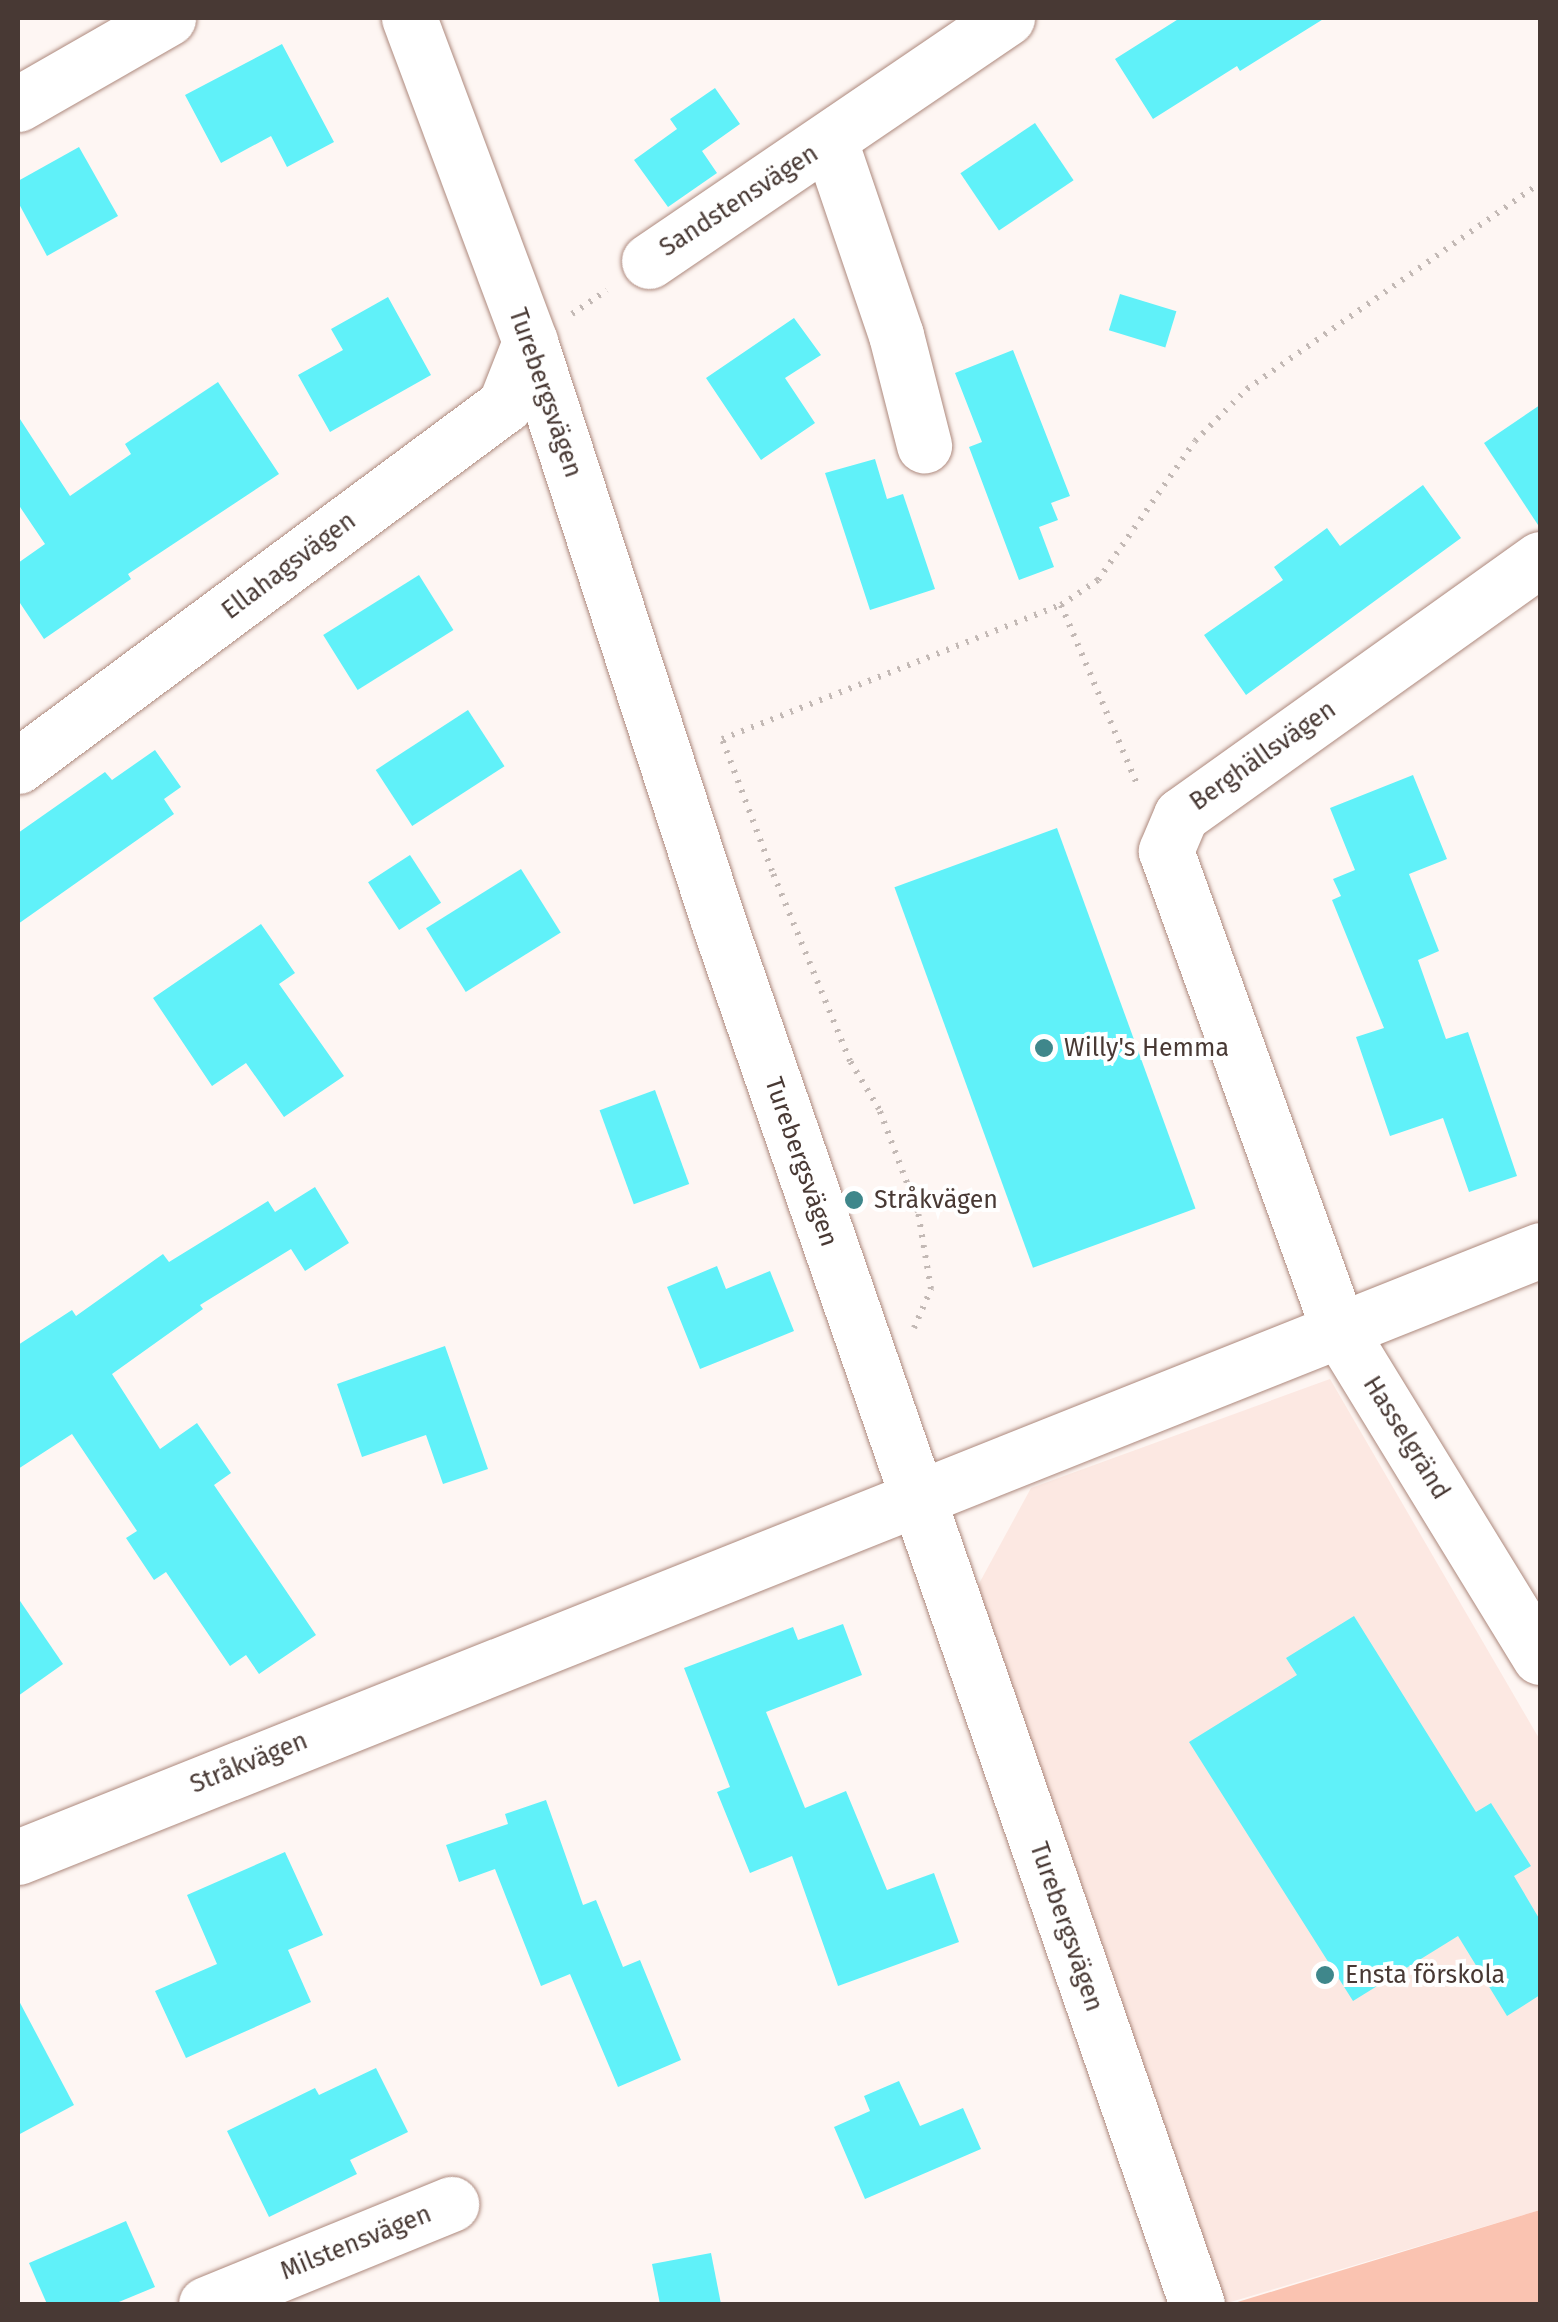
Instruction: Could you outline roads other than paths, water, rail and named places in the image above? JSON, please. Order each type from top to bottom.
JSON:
[{"type":"street","points":[[18,104],[168,18]]},
{"type":"street","name":"Turebergsvägen","points":[[409,18],[530,342],[718,922],[1197,2304]]},
{"type":"street","name":"Sandstensvägen","points":[[649,261],[1007,18]]},
{"type":"street","name":"Sandstensvägen","points":[[830,141],[896,335],[924,445]]},
{"type":"street","name":"Ellahagsvägen","points":[[18,766],[505,405],[530,342]]},
{"type":"street","name":"Berghällsvägen","points":[[1294,1208],[1166,851],[1181,815],[1540,560]]},
{"type":"street","name":"Hasselgränd","points":[[1294,1208],[1338,1328],[1540,1656]]},
{"type":"street","name":"Stråkvägen","points":[[18,1857],[1540,1250]]},
{"type":"street","name":"Milstensvägen","points":[[206,2304],[450,2204]]},
{"type":"place","name":"Willy's Hemma","points":[[1044,1048]]},
{"type":"place","name":"Stråkvägen","points":[[854,1200]]},
{"type":"place","name":"Ensta förskola","points":[[1325,1975]]}]
